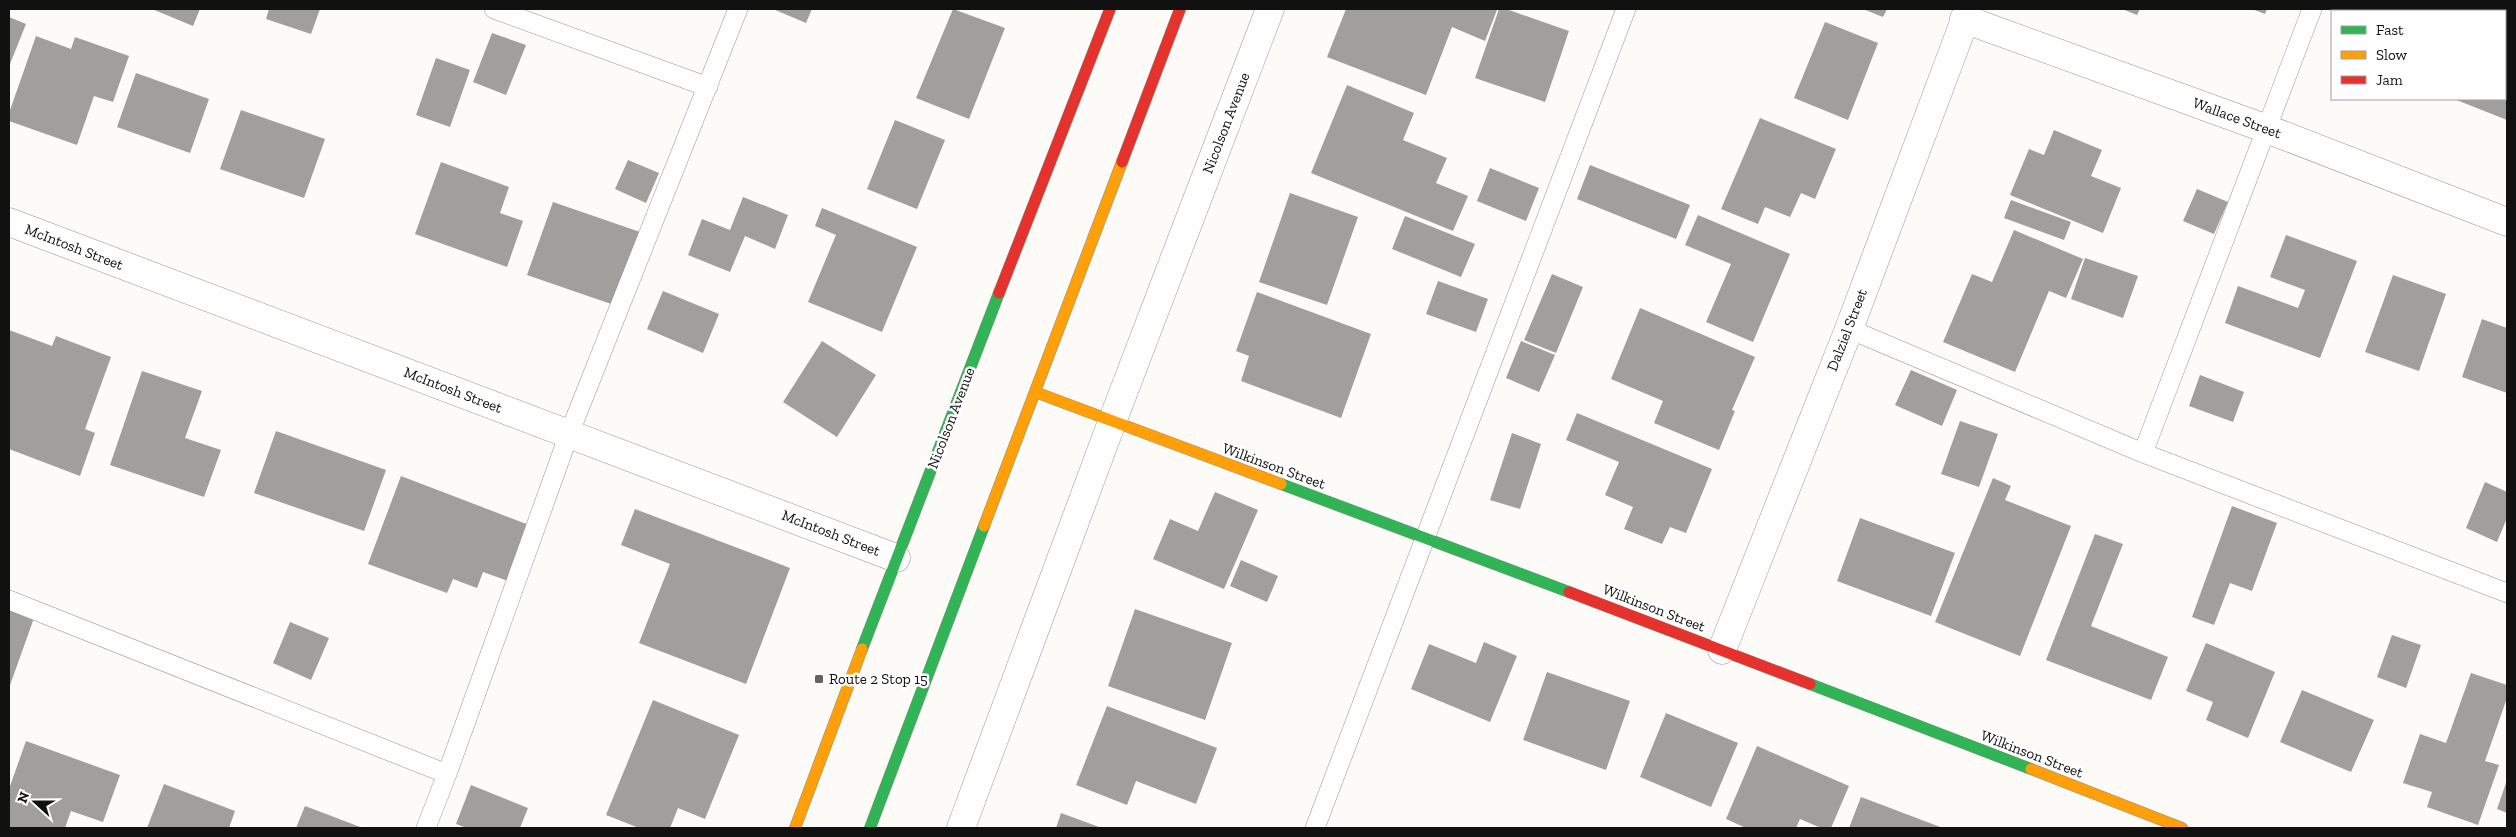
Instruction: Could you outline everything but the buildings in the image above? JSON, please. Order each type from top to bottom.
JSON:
[{"type":"main road","name":"Nicolson Avenue","points":[[795,828],[896,558],[1110,9]]},
{"type":"main road","points":[[870,828],[1180,9]]},
{"type":"main road","name":"Wilkinson Street","points":[[1036,392],[1722,650],[2182,828]]},
{"type":"street","name":"Nicolson Avenue","points":[[961,828],[1112,422],[1270,9]]},
{"type":"street","name":"Wallace Street","points":[[1967,14],[2507,222]]},
{"type":"street","name":"Dalziel Street","points":[[1722,650],[1848,329],[1967,14]]},
{"type":"street","name":"McIntosh Street","points":[[9,222],[896,558]]},
{"type":"lane","points":[[494,9],[708,87]]},
{"type":"lane","points":[[426,828],[448,774],[569,434],[738,9]]},
{"type":"lane","points":[[1315,828],[1626,9]]},
{"type":"lane","points":[[2143,453],[2312,9]]},
{"type":"lane","points":[[1848,329],[2143,453],[2507,593]]},
{"type":"lane","points":[[9,600],[448,774]]},
{"type":"traffic: fast","points":[[862,649],[999,293]]},
{"type":"traffic: fast","points":[[1281,484],[1569,592]]},
{"type":"traffic: fast","points":[[870,828],[984,526]]},
{"type":"traffic: fast","points":[[1810,684],[2031,769]]},
{"type":"traffic: slow","points":[[984,526],[1122,162]]},
{"type":"traffic: slow","points":[[1035,392],[1281,484]]},
{"type":"traffic: slow","points":[[795,828],[862,649]]},
{"type":"traffic: slow","points":[[2031,769],[2182,828]]},
{"type":"traffic: jam","points":[[999,293],[1110,9]]},
{"type":"traffic: jam","points":[[1122,162],[1180,9]]},
{"type":"traffic: jam","points":[[1569,592],[1810,684]]},
{"type":"place","name":"Route 2 Stop 15","points":[[819,679]]}]
